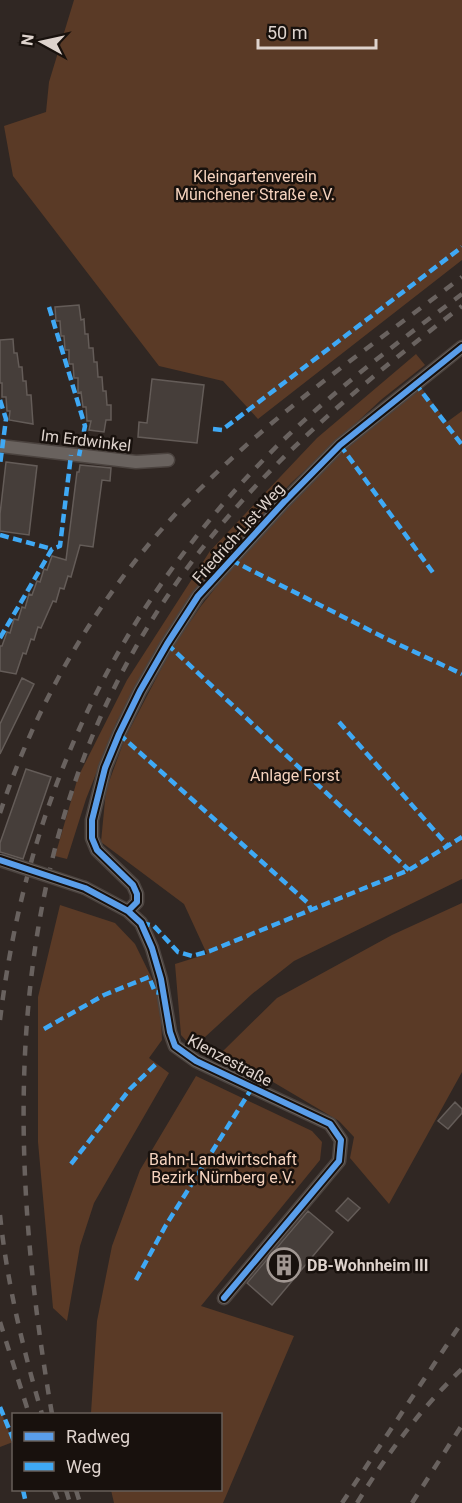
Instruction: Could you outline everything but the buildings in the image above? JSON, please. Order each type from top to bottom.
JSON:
[{"type":"street","name":"Friedrich-List-Weg","points":[[128,911],[136,902],[137,894],[126,878],[97,850],[92,838],[92,820],[105,768],[140,691],[198,596],[284,502],[340,445],[462,347]]},
{"type":"street","name":"Im Erdwinkel","points":[[0,446],[136,462],[168,460]]},
{"type":"street","name":"Klenzestraße","points":[[0,860],[85,888],[128,911],[141,923],[152,948],[175,1046],[196,1061],[330,1124],[341,1140],[339,1161],[224,1298]]},
{"type":"green space","name":"Kleingartenverein Münchener Straße e.V.","points":[[74,0],[462,0],[462,260],[258,419],[223,381],[159,366],[13,176],[4,126],[46,112],[49,82]]},
{"type":"green space","points":[[416,354],[425,365],[382,399],[291,483],[217,565],[172,626],[117,721],[86,799],[67,859],[55,856],[78,777],[127,680],[210,551],[317,438]]},
{"type":"green space","name":"Anlage Forst","points":[[420,386],[447,422],[462,411],[462,879],[294,961],[252,994],[193,1048],[181,1035],[175,964],[207,954],[184,904],[101,842],[106,790],[125,738],[172,648],[201,606],[235,563],[343,450]]},
{"type":"green space","name":"Bahn-Landwirtschaft Bezirk Nürnberg e.V.","points":[[462,903],[462,1072],[389,1204],[350,1158],[354,1137],[339,1121],[222,1052],[277,998],[392,935]]},
{"type":"green space","name":"Bahn-Landwirtschaft Bezirk Nürnberg e.V.","points":[[60,905],[115,923],[135,944],[160,995],[162,1040],[149,1058],[169,1073],[94,1203],[80,1246],[67,1321],[53,1308],[38,1142],[38,997]]},
{"type":"green space","name":"Bahn-Landwirtschaft Bezirk Nürnberg e.V.","points":[[196,1076],[312,1131],[322,1142],[320,1160],[201,1306],[294,1336],[223,1503],[114,1503],[111,1491],[222,1491],[222,1413],[91,1413],[97,1321],[112,1246],[140,1170]]},
{"type":"green space","points":[[0,1409],[12,1442],[0,1447]]},
{"type":"railway","points":[[0,813],[36,722],[58,679],[82,637],[138,557],[204,485],[265,429],[329,377],[462,277]]},
{"type":"railway","points":[[0,1020],[13,938],[32,859],[57,783],[88,710],[125,640],[169,573],[219,508],[276,447],[343,387],[462,294]]},
{"type":"railway","points":[[52,1413],[35,1301],[26,1189],[24,1077],[33,966],[53,858],[86,753],[133,652],[197,555],[226,519],[288,453],[321,422],[391,362],[462,306]]},
{"type":"railway","points":[[0,1215],[16,1316],[42,1413]]},
{"type":"railway","points":[[0,1322],[29,1413]]},
{"type":"railway","points":[[342,1503],[462,1322]]},
{"type":"railway","points":[[357,1503],[405,1432],[462,1369]]},
{"type":"railway","points":[[412,1503],[462,1425]]},
{"type":"railway","points":[[54,1491],[59,1503]]},
{"type":"railway","points":[[66,1491],[70,1503]]},
{"type":"railway","points":[[76,1491],[80,1503]]},
{"type":"marked path","points":[[213,429],[222,430],[462,247]]},
{"type":"marked path","points":[[49,307],[85,426],[79,456]]},
{"type":"marked path","points":[[415,383],[462,445]]},
{"type":"marked path","points":[[0,400],[6,419],[0,465]]},
{"type":"marked path","points":[[340,445],[434,574]]},
{"type":"marked path","points":[[0,638],[52,549],[60,546],[71,455]]},
{"type":"marked path","points":[[0,535],[52,549]]},
{"type":"marked path","points":[[231,560],[389,640],[462,674]]},
{"type":"marked path","points":[[167,644],[409,870]]},
{"type":"marked path","points":[[339,722],[448,846]]},
{"type":"marked path","points":[[119,734],[308,903],[311,910]]},
{"type":"marked path","points":[[141,923],[154,926],[178,952],[192,956],[210,951],[409,870],[462,837]]},
{"type":"marked path","points":[[44,1029],[104,995],[149,977],[155,992],[162,993]]},
{"type":"marked path","points":[[71,1164],[130,1089],[156,1064]]},
{"type":"marked path","points":[[136,1280],[166,1225],[252,1088]]},
{"type":"marked path","points":[[0,1407],[12,1436]]},
{"type":"marked path","points":[[23,1491],[26,1503]]},
{"type":"cycle path","points":[[128,911],[137,902],[137,894],[133,885],[97,850],[92,838],[92,820],[105,768],[119,734],[167,644],[198,596],[340,445],[462,347]]},
{"type":"cycle path","points":[[0,860],[85,888],[128,911],[141,923],[152,948],[175,1046],[196,1061],[330,1124],[341,1140],[339,1161],[224,1298]]},
{"type":"place","name":"DB-Wohnheim III","points":[[284,1265]]}]
